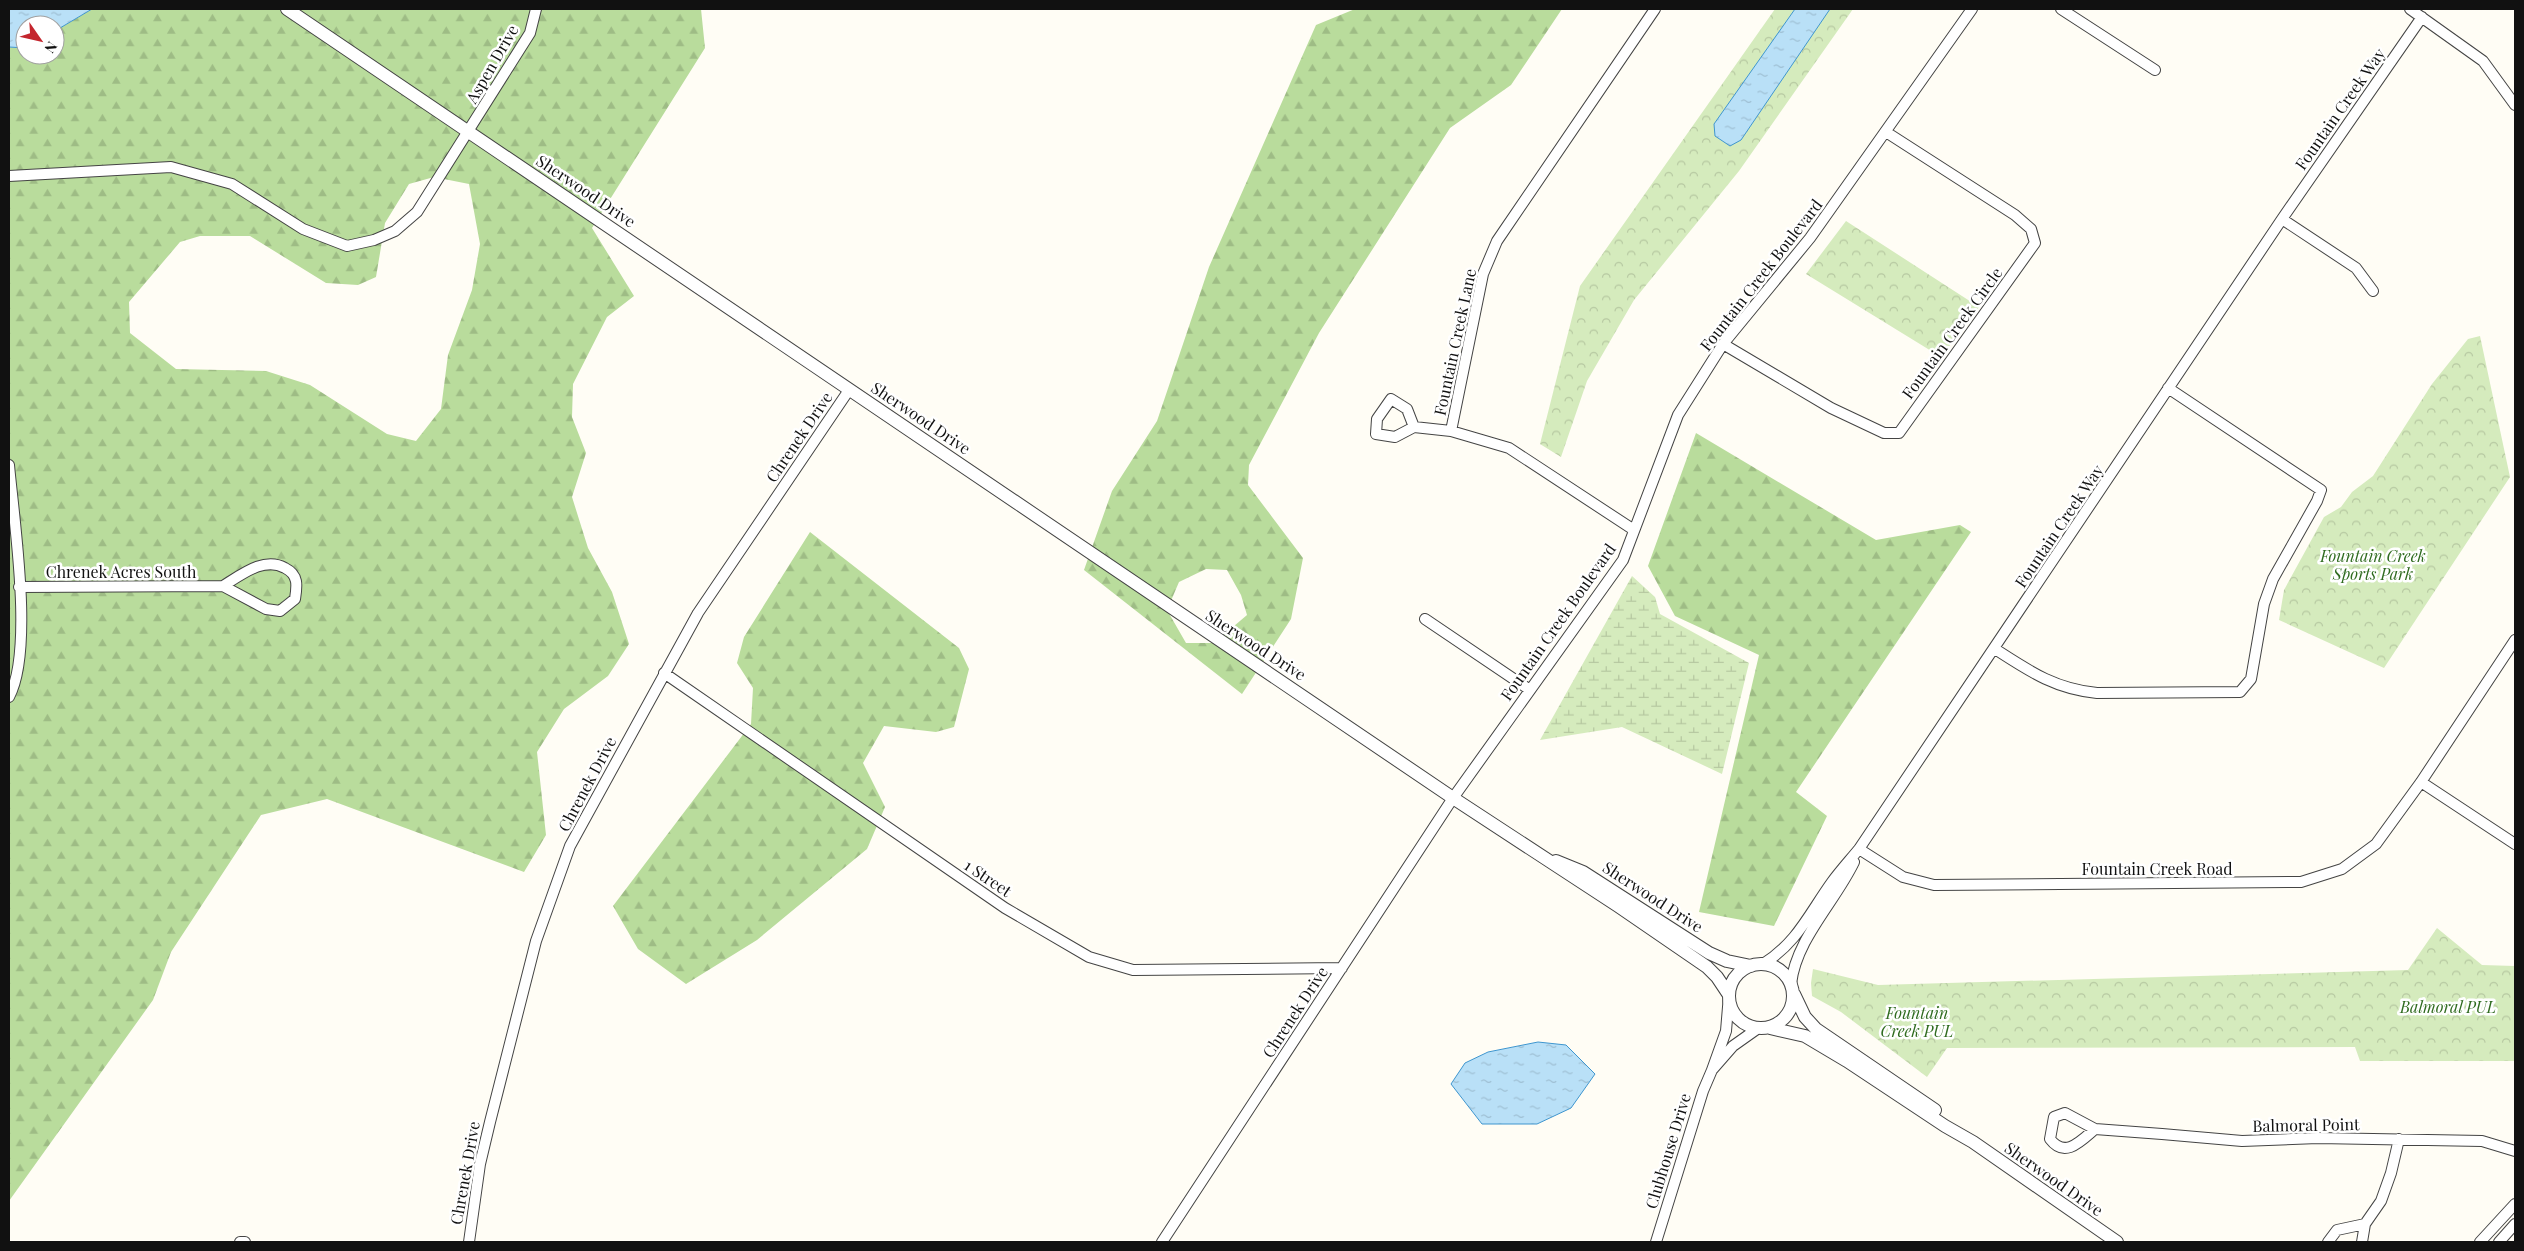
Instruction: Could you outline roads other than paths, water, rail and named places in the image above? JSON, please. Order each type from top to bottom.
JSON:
[{"type":"street","name":"Sherwood Drive","points":[[287,9],[1537,855],[1618,906],[1707,967],[1729,995]]},
{"type":"street","name":"Aspen Drive","points":[[9,176],[171,167],[232,184],[302,229],[347,246],[374,240],[395,231],[417,212],[470,132],[530,33],[536,9]]},
{"type":"street","name":"Fountain Creek Lane","points":[[1634,530],[1509,448],[1451,431],[1482,274],[1497,241],[1655,9]]},
{"type":"street","name":"Fountain Creek Boulevard","points":[[1453,798],[1622,560],[1678,415],[1723,344],[1810,238],[1972,9]]},
{"type":"street","points":[[2062,9],[2155,70]]},
{"type":"street","points":[[2410,9],[2483,61],[2515,104]]},
{"type":"street","name":"Fountain Creek Way","points":[[1792,989],[1795,963],[1802,946],[1842,886],[1860,850],[2282,219],[2422,17]]},
{"type":"street","name":"Fountain Creek Circle","points":[[1723,344],[1831,408],[1884,433],[1899,433],[2035,243],[2031,229],[2015,216],[1886,132]]},
{"type":"street","points":[[2282,219],[2356,268],[2374,291]]},
{"type":"street","points":[[1995,649],[2048,682],[2078,691],[2097,693],[2240,692],[2251,679],[2264,604],[2273,579],[2317,501],[2321,490],[2168,388]]},
{"type":"street","name":"Chrenek Drive","points":[[469,1242],[480,1164],[536,941],[570,846],[698,613],[849,390]]},
{"type":"street","points":[[1414,426],[1451,431]]},
{"type":"street","points":[[9,465],[19,587],[21,656],[14,687],[9,697]]},
{"type":"street","name":"Chrenek Acres South","points":[[19,587],[223,586],[266,609],[280,611],[295,599],[297,582],[291,571],[280,565],[267,564],[250,570],[223,586]]},
{"type":"street","points":[[1425,619],[1530,690]]},
{"type":"street","name":"Fountain Creek Road","points":[[1860,850],[1903,877],[1934,885],[2301,882],[2342,869],[2376,844],[2421,782],[2515,640]]},
{"type":"street","name":"1 Street","points":[[664,673],[1005,908],[1089,957],[1133,970],[1342,968]]},
{"type":"street","points":[[2421,782],[2515,844]]},
{"type":"street","name":"Chrenek Drive","points":[[1162,1242],[1453,798]]},
{"type":"street","name":"Fountain Creek Way","points":[[1757,965],[1781,953],[1791,942],[1833,880],[1860,850]]},
{"type":"street","name":"Sherwood Drive","points":[[1537,855],[1583,872],[1718,958],[1757,965]]},
{"type":"street","points":[[1757,965],[1780,970],[1792,989],[1792,1005],[1788,1015],[1780,1023],[1764,1028],[1740,1021],[1730,1005],[1729,995],[1735,977],[1757,965]]},
{"type":"street","name":"Sherwood Drive","points":[[1792,989],[1805,1017],[1816,1028],[1932,1108],[1973,1142],[2117,1242]]},
{"type":"street","name":"Clubhouse Drive","points":[[1656,1242],[1703,1091],[1726,1031],[1729,995]]},
{"type":"street","name":"Sherwood Drive","points":[[1764,1028],[1806,1036],[1973,1142]]},
{"type":"street","name":"Clubhouse Drive","points":[[1712,1070],[1733,1046],[1764,1028]]},
{"type":"street","name":"Balmoral Point","points":[[2095,1129],[2242,1141],[2318,1138],[2482,1141],[2515,1151]]},
{"type":"street","points":[[2362,1242],[2365,1224],[2381,1201],[2391,1173],[2399,1139]]},
{"type":"street","points":[[2480,1242],[2515,1204]]},
{"type":"street","points":[[2328,1242],[2337,1230],[2365,1224]]},
{"type":"street","points":[[2499,1242],[2515,1224]]},
{"type":"street","points":[[240,1242],[245,1242]]},
{"type":"water","points":[[9,9],[92,9],[65,25],[65,15],[15,15],[15,47],[9,47]]},
{"type":"water","points":[[1795,9],[1830,9],[1741,140],[1730,146],[1715,136],[1714,124]]},
{"type":"water","points":[[1538,1042],[1566,1045],[1595,1074],[1571,1108],[1537,1124],[1482,1124],[1451,1084],[1465,1063],[1488,1052]]},
{"type":"park label","name":"Fountain Creek Sports Park","points":[[2373,565]]},
{"type":"park label","name":"Balmoral PUL","points":[[2448,1007]]},
{"type":"park label","name":"Fountain Creek PUL","points":[[1917,1022]]}]
